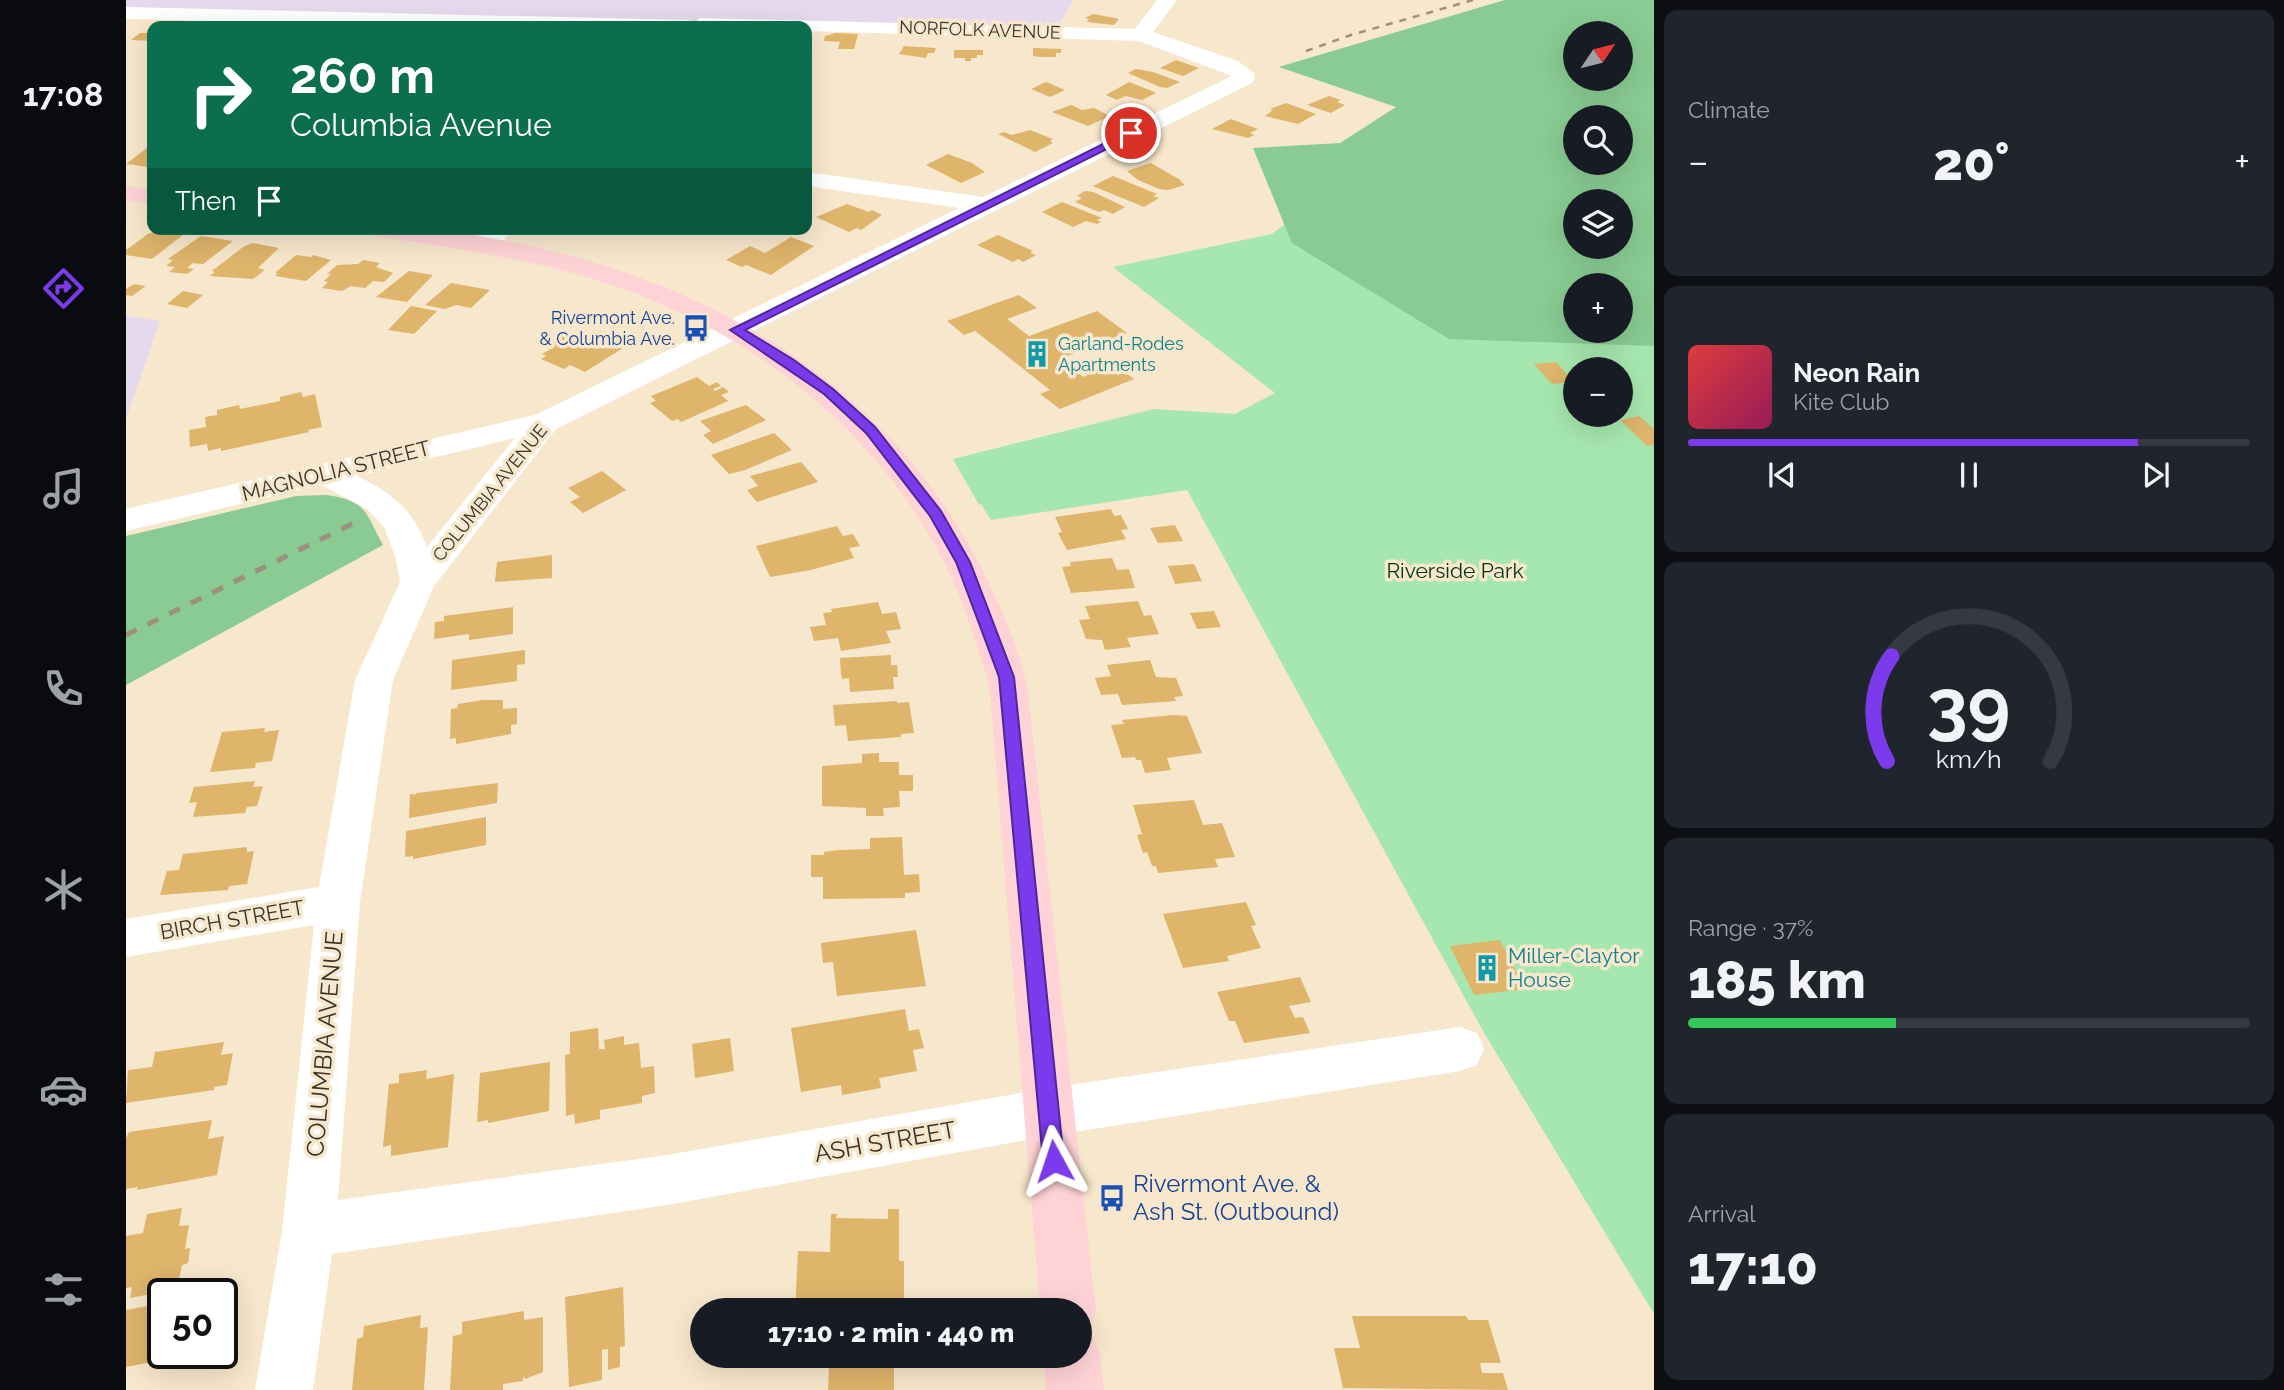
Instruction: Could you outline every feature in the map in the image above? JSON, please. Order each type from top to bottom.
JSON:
[{"type":"main road","points":[[126,193],[147,196]]},
{"type":"main road","points":[[464,235],[492,237],[621,280],[666,296],[736,330],[828,391],[870,430],[936,514],[963,562],[987,620],[1006,677],[1067,1298]]},
{"type":"main road","points":[[1073,1368],[1075,1390]]},
{"type":"street","points":[[1141,36],[1167,0]]},
{"type":"street","points":[[702,21],[720,5]]},
{"type":"street","name":"NORFOLK AVENUE","points":[[126,13],[507,21]]},
{"type":"street","name":"NORFOLK AVENUE","points":[[812,28],[1141,36],[1230,66],[1243,73],[1244,78]]},
{"type":"street","name":"COLUMBIA AVENUE","points":[[284,1390],[309,1231],[338,902],[374,680],[418,582],[545,422],[1244,78]]},
{"type":"street","points":[[812,180],[988,205]]},
{"type":"street","name":"MAGNOLIA STREET","points":[[126,520],[545,422]]},
{"type":"street","name":"COLUMBIA AVENUE","points":[[326,475],[365,490],[395,514],[412,547],[418,582]]},
{"type":"street","name":"BIRCH STREET","points":[[126,938],[338,902]]},
{"type":"street","name":"ASH STREET","points":[[309,1231],[667,1180],[1049,1112],[1460,1049]]},
{"type":"shaded area","points":[[126,0],[1074,0],[1054,33],[812,26],[812,21],[609,21],[126,8]]},
{"type":"shaded area","points":[[126,316],[160,321],[126,419]]},
{"type":"green space","name":"Riverside Park","points":[[1505,0],[1654,0],[1654,1314],[1483,1031],[1187,490],[991,520],[981,504],[979,505],[953,459],[1154,409],[1235,414],[1275,393],[1113,267],[1272,234],[1437,110],[1279,67]]},
{"type":"green space","points":[[1505,0],[1654,0],[1654,346],[1566,343],[1633,343],[1633,273],[1563,273],[1563,343],[1449,339],[1292,243],[1253,148],[1340,143],[1396,107],[1279,67]]},
{"type":"green space","points":[[327,495],[358,505],[368,516],[383,545],[126,685],[126,536],[296,496]]},
{"type":"building","points":[[1093,14],[1119,19],[1114,25],[1087,22],[1089,19],[1085,18]]},
{"type":"building","points":[[140,33],[147,33],[147,41],[131,40]]},
{"type":"building","points":[[836,33],[858,34],[854,49],[838,49],[840,42],[824,41],[825,36]]},
{"type":"building","points":[[904,46],[936,48],[934,53],[928,53],[926,58],[899,54]]},
{"type":"building","points":[[1033,48],[1061,49],[1061,53],[1056,53],[1056,57],[1033,56]]},
{"type":"building","points":[[954,50],[983,50],[983,55],[965,61],[965,58],[954,58]]},
{"type":"building","points":[[1176,60],[1199,68],[1183,76],[1160,68]]},
{"type":"building","points":[[1136,69],[1180,82],[1167,88],[1160,87],[1128,73]]},
{"type":"building","points":[[1046,82],[1065,90],[1050,97],[1031,89]]},
{"type":"building","points":[[1129,82],[1156,93],[1142,100],[1126,96],[1117,100],[1106,95]]},
{"type":"building","points":[[1329,96],[1341,100],[1337,102],[1345,105],[1331,113],[1307,105]]},
{"type":"building","points":[[1286,103],[1316,114],[1298,124],[1265,116],[1273,110],[1270,109]]},
{"type":"building","points":[[1071,105],[1082,110],[1094,108],[1110,116],[1088,126],[1052,112]]},
{"type":"building","points":[[1231,119],[1258,129],[1250,133],[1254,135],[1248,138],[1212,129]]},
{"type":"building","points":[[1030,130],[1053,139],[1050,141],[1053,143],[1035,152],[998,134],[1004,132],[1012,135]]},
{"type":"building","points":[[147,148],[147,167],[126,164]]},
{"type":"building","points":[[948,154],[972,163],[985,172],[961,183],[926,165]]},
{"type":"building","points":[[1151,163],[1185,185],[1168,190],[1159,189],[1138,180],[1127,171]]},
{"type":"building","points":[[1113,176],[1157,194],[1153,196],[1159,198],[1144,207],[1093,186]]},
{"type":"building","points":[[1085,191],[1125,207],[1113,214],[1104,210],[1099,212],[1075,202],[1082,198],[1077,196]]},
{"type":"building","points":[[1062,202],[1102,218],[1097,220],[1101,222],[1097,224],[1086,221],[1073,227],[1042,212]]},
{"type":"building","points":[[847,204],[882,215],[861,230],[857,228],[849,232],[816,217]]},
{"type":"building","points":[[147,235],[183,235],[152,259],[126,255],[126,250]]},
{"type":"building","points":[[998,235],[1033,251],[1030,253],[1036,255],[1023,262],[1018,259],[1013,262],[977,245]]},
{"type":"building","points":[[201,236],[233,241],[203,264],[193,263],[187,268],[194,269],[187,274],[169,272],[175,267],[166,266],[173,260],[168,259]]},
{"type":"building","points":[[791,237],[814,246],[771,275],[726,260],[750,246],[765,253]]},
{"type":"building","points":[[252,243],[279,248],[258,268],[265,270],[253,279],[210,276],[215,272],[212,271]]},
{"type":"building","points":[[296,255],[313,255],[331,260],[306,281],[275,276],[278,273],[275,273]]},
{"type":"building","points":[[363,260],[380,263],[376,267],[393,273],[384,282],[373,281],[365,288],[351,286],[342,291],[322,288],[328,282],[324,281],[331,274],[327,274],[337,265],[358,264]]},
{"type":"building","points":[[409,271],[433,275],[407,302],[376,297]]},
{"type":"building","points":[[451,283],[490,290],[471,308],[457,305],[444,309],[425,305]]},
{"type":"building","points":[[134,284],[146,286],[132,296],[126,295],[126,289]]},
{"type":"building","points":[[183,291],[203,295],[187,308],[167,304]]},
{"type":"building","name":"Garland-Rodes Apartments","points":[[1019,295],[1037,308],[1007,319],[1029,336],[1097,311],[1127,333],[1059,359],[1083,377],[1114,364],[1134,379],[1060,409],[1040,394],[1050,390],[997,348],[975,331],[964,335],[947,321]]},
{"type":"building","points":[[411,306],[437,311],[414,334],[388,330]]},
{"type":"building","points":[[582,330],[594,335],[600,331],[616,338],[610,342],[623,348],[585,372],[570,365],[564,369],[541,359],[546,356],[542,354],[553,348],[547,345],[566,334],[572,336]]},
{"type":"building","points":[[1556,362],[1563,370],[1563,383],[1552,384],[1534,364]]},
{"type":"building","points":[[697,377],[709,386],[717,382],[721,386],[713,389],[715,391],[723,387],[729,392],[721,395],[728,401],[681,422],[678,419],[672,421],[650,403],[656,401],[651,396]]},
{"type":"building","points":[[301,392],[303,397],[315,394],[322,427],[221,451],[221,448],[208,451],[207,444],[190,447],[189,430],[206,427],[205,417],[217,415],[217,410],[239,405],[240,409],[280,401],[280,397]]},
{"type":"building","points":[[746,405],[766,420],[713,444],[703,435],[711,431],[700,421]]},
{"type":"building","points":[[1639,416],[1654,429],[1654,445],[1647,446],[1627,427],[1633,427],[1633,417]]},
{"type":"building","points":[[774,433],[792,450],[745,470],[729,474],[711,455]]},
{"type":"building","points":[[801,462],[818,482],[757,502],[747,490],[758,486],[750,476]]},
{"type":"building","points":[[602,471],[626,490],[583,513],[570,502],[580,497],[568,488]]},
{"type":"building","points":[[1111,509],[1114,516],[1121,515],[1128,529],[1121,530],[1126,539],[1067,550],[1058,533],[1062,532],[1055,517]]},
{"type":"building","points":[[1175,525],[1183,541],[1158,543],[1150,528]]},
{"type":"building","points":[[837,526],[843,536],[853,534],[860,546],[849,548],[854,558],[811,570],[770,577],[756,546]]},
{"type":"building","points":[[552,555],[552,578],[495,582],[497,562]]},
{"type":"building","points":[[1112,558],[1117,570],[1129,569],[1135,588],[1071,593],[1062,567],[1071,566],[1070,562]]},
{"type":"building","points":[[1194,564],[1202,581],[1175,584],[1168,566]]},
{"type":"building","points":[[1138,601],[1144,616],[1151,615],[1159,634],[1127,638],[1131,647],[1105,650],[1102,640],[1086,639],[1079,620],[1090,619],[1085,606]]},
{"type":"building","points":[[878,602],[882,614],[896,612],[901,629],[886,631],[891,643],[841,651],[838,638],[814,641],[810,627],[826,625],[823,613],[832,612],[831,609]]},
{"type":"building","points":[[513,607],[513,634],[469,640],[469,634],[434,639],[435,622],[444,621],[444,616]]},
{"type":"building","points":[[1214,611],[1221,627],[1197,629],[1190,613]]},
{"type":"building","points":[[525,650],[525,664],[517,665],[517,681],[451,690],[452,660]]},
{"type":"building","points":[[891,655],[891,665],[897,665],[898,677],[893,677],[894,689],[850,692],[849,678],[842,679],[840,658]]},
{"type":"building","points":[[1150,660],[1156,677],[1176,678],[1183,696],[1174,697],[1176,701],[1122,705],[1118,694],[1101,695],[1095,678],[1111,676],[1107,665]]},
{"type":"building","points":[[503,700],[503,709],[517,708],[517,724],[511,725],[511,734],[456,744],[456,738],[450,739],[451,709],[457,708],[458,704]]},
{"type":"building","points":[[909,702],[914,733],[901,734],[901,737],[848,741],[846,725],[835,726],[833,705]]},
{"type":"building","points":[[1187,716],[1202,753],[1167,758],[1171,770],[1145,773],[1141,760],[1136,760],[1135,757],[1122,758],[1111,725],[1124,724],[1122,720]]},
{"type":"building","points":[[265,728],[264,732],[279,730],[272,761],[256,763],[255,768],[210,772],[222,732]]},
{"type":"building","points":[[879,753],[879,762],[899,762],[899,775],[913,775],[913,791],[899,791],[900,807],[883,808],[884,816],[866,816],[866,808],[822,806],[822,766],[862,763],[862,754]]},
{"type":"building","points":[[255,781],[253,787],[263,786],[257,806],[247,807],[245,813],[193,817],[197,802],[189,803],[194,787]]},
{"type":"building","points":[[498,783],[497,803],[409,818],[410,794],[414,794],[413,796],[417,793]]},
{"type":"building","points":[[1194,800],[1203,825],[1222,823],[1235,857],[1215,859],[1218,867],[1158,873],[1147,852],[1143,853],[1137,835],[1142,834],[1133,805]]},
{"type":"building","points":[[486,817],[486,845],[413,859],[413,856],[405,857],[406,831]]},
{"type":"building","points":[[902,837],[904,875],[919,874],[920,892],[905,893],[905,898],[823,899],[823,877],[811,877],[811,855],[870,849],[870,838]]},
{"type":"building","points":[[247,847],[247,852],[254,851],[247,884],[229,886],[228,890],[160,895],[167,871],[179,870],[183,854]]},
{"type":"building","points":[[1246,902],[1256,925],[1251,926],[1261,948],[1227,956],[1229,961],[1183,968],[1163,914]]},
{"type":"building","points":[[916,930],[926,986],[837,996],[833,962],[823,963],[821,943]]},
{"type":"building","name":"Miller-Claytor House","points":[[1500,940],[1525,989],[1474,995],[1450,946]]},
{"type":"building","points":[[1300,977],[1311,1002],[1289,1006],[1295,1018],[1303,1017],[1310,1033],[1244,1043],[1235,1021],[1229,1021],[1217,992]]},
{"type":"building","points":[[905,1009],[909,1031],[919,1029],[924,1048],[913,1050],[917,1071],[879,1078],[881,1088],[842,1095],[841,1085],[801,1092],[791,1028]]},
{"type":"building","points":[[598,1028],[599,1049],[605,1049],[604,1040],[624,1036],[624,1045],[639,1043],[641,1068],[654,1066],[655,1093],[642,1096],[642,1103],[600,1110],[600,1119],[575,1124],[574,1114],[566,1116],[565,1055],[570,1054],[570,1032]]},
{"type":"building","points":[[730,1038],[734,1071],[695,1078],[692,1044]]},
{"type":"building","points":[[224,1042],[221,1055],[233,1053],[227,1085],[214,1087],[214,1090],[126,1103],[128,1070],[152,1067],[155,1052]]},
{"type":"building","points":[[550,1062],[549,1111],[488,1123],[488,1120],[477,1122],[480,1073]]},
{"type":"building","points":[[427,1070],[426,1079],[454,1074],[448,1147],[391,1156],[391,1145],[383,1147],[389,1084],[399,1083],[399,1074]]},
{"type":"building","points":[[212,1120],[208,1139],[224,1136],[217,1175],[137,1190],[138,1187],[126,1189],[126,1138],[129,1132]]},
{"type":"building","points":[[182,1208],[179,1226],[189,1225],[185,1249],[190,1248],[188,1263],[182,1265],[179,1278],[147,1278],[147,1295],[130,1298],[132,1287],[126,1288],[126,1236],[143,1233],[147,1214]]},
{"type":"building","points":[[888,1209],[899,1209],[899,1261],[904,1261],[904,1298],[796,1298],[798,1251],[830,1252],[831,1214],[837,1214],[836,1218],[888,1219]]},
{"type":"building","points":[[623,1287],[625,1346],[620,1347],[620,1367],[608,1370],[608,1349],[602,1350],[602,1380],[569,1387],[565,1297]]},
{"type":"building","points":[[147,1306],[147,1363],[126,1367],[126,1310]]},
{"type":"building","points":[[524,1311],[524,1320],[543,1317],[543,1372],[525,1379],[523,1376],[523,1381],[503,1384],[503,1390],[450,1390],[453,1336],[462,1334],[462,1322]]},
{"type":"building","points":[[421,1315],[420,1328],[428,1327],[424,1390],[352,1390],[357,1339],[363,1337],[364,1326]]},
{"type":"building","points":[[1352,1316],[1466,1316],[1468,1320],[1488,1320],[1501,1363],[1480,1363],[1482,1373],[1503,1373],[1508,1390],[1343,1388],[1334,1348],[1360,1348]]},
{"type":"building","points":[[829,1368],[894,1368],[894,1390],[828,1390]]},
{"type":"railway","points":[[1306,51],[1351,35],[1473,0]]},
{"type":"railway","points":[[126,635],[360,520]]},
{"type":"place","name":"Rivermont Ave. & Columbia Ave.","points":[[696,328]]},
{"type":"place","name":"Garland-Rodes Apartments","points":[[1037,354]]},
{"type":"place","name":"Miller-Claytor House","points":[[1487,968]]},
{"type":"place","name":"Rivermont Ave. & Ash St. (Outbound)","points":[[1112,1198]]},
{"type":"route","points":[[1054,1161],[1006,677],[987,620],[963,562],[936,514],[870,430],[828,391],[790,363],[736,330],[1131,133]]}]
